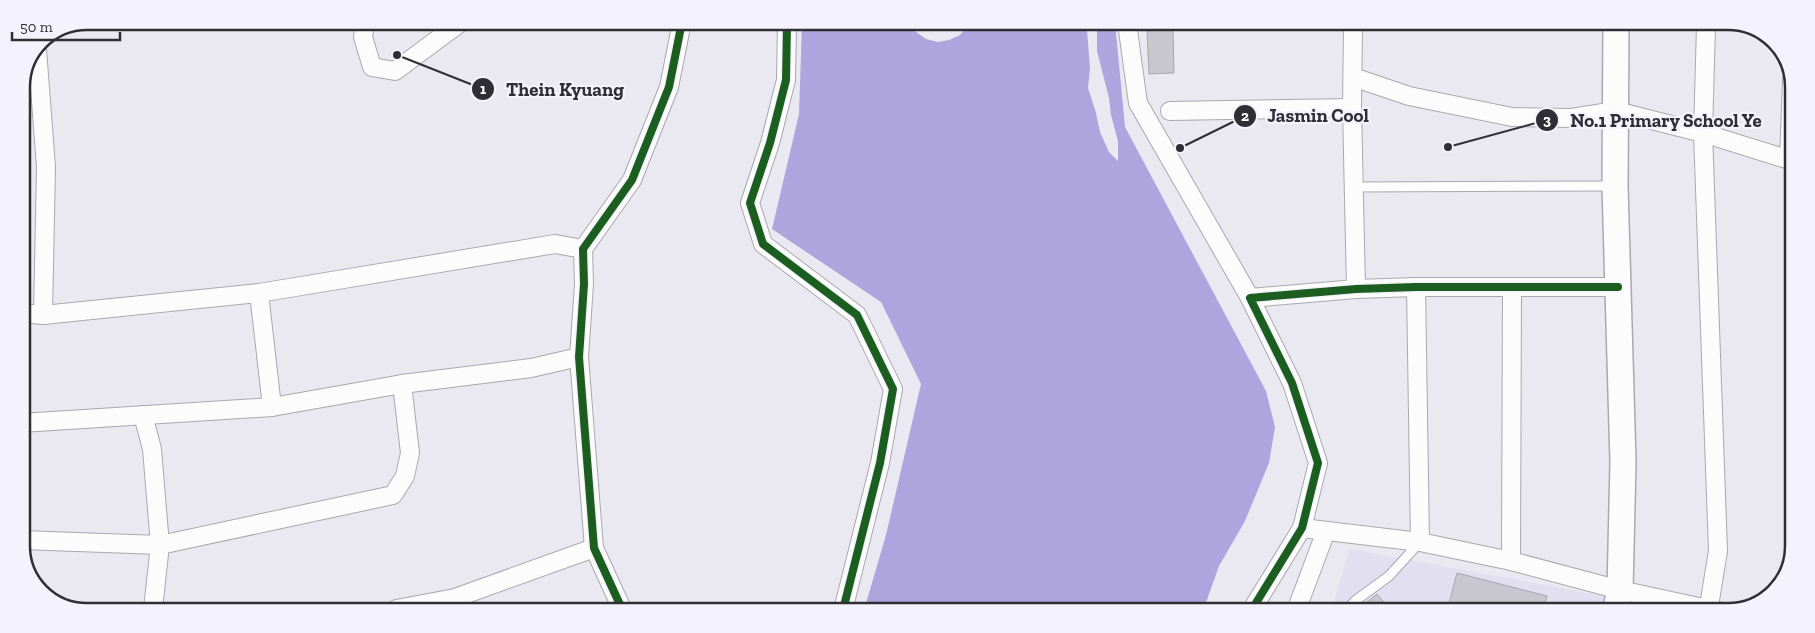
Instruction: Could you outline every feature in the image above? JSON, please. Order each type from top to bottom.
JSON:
[{"type":"street","points":[[363,30],[362,37],[372,67],[395,71],[450,30]]},
{"type":"street","points":[[619,603],[594,548],[579,357],[584,284],[582,248],[632,180],[669,87],[680,30]]},
{"type":"street","points":[[787,30],[786,80],[770,143],[750,202],[763,244],[856,315],[893,389],[880,463],[845,603]]},
{"type":"street","points":[[1128,30],[1138,103],[1250,298],[1292,383],[1318,463],[1302,528],[1256,603]]},
{"type":"street","points":[[1353,30],[1352,108],[1356,289]]},
{"type":"street","points":[[1616,30],[1615,186],[1623,462],[1617,601]]},
{"type":"street","points":[[1706,30],[1703,133],[1718,552],[1714,603]]},
{"type":"street","points":[[38,59],[46,167],[43,315]]},
{"type":"street","points":[[1353,77],[1409,96],[1512,117],[1571,118],[1616,111],[1703,133],[1785,158]]},
{"type":"street","points":[[1170,111],[1352,108]]},
{"type":"street","points":[[30,314],[43,315],[260,294],[555,244],[582,248]]},
{"type":"street","points":[[1250,298],[1356,289],[1416,287],[1618,287]]},
{"type":"street","points":[[1416,287],[1420,542]]},
{"type":"street","points":[[1511,561],[1512,288]]},
{"type":"street","points":[[260,294],[272,407]]},
{"type":"street","points":[[30,422],[272,407],[402,384],[530,368],[579,357]]},
{"type":"street","points":[[30,540],[160,545],[392,495],[405,476],[410,453],[402,384]]},
{"type":"street","points":[[143,415],[152,449],[160,545],[154,603]]},
{"type":"street","points":[[1302,528],[1420,542],[1511,561],[1617,601],[1638,603]]},
{"type":"street","points":[[1299,603],[1326,532]]},
{"type":"street","points":[[428,603],[455,598],[594,548]]},
{"type":"lane","points":[[1354,187],[1615,186]]},
{"type":"lane","points":[[1353,603],[1389,576],[1420,542]]},
{"type":"shaded area","points":[[802,30],[1087,30],[1116,30],[1125,127],[1266,391],[1275,427],[1269,463],[1245,521],[1219,566],[1206,603],[866,603],[886,535],[921,384],[881,302],[772,229],[799,114]],"holes":[[[1087,30],[1097,31],[1097,51],[1118,141],[1118,161],[1109,152],[1100,132],[1088,88],[1090,68]]]},
{"type":"shaded area","points":[[1350,549],[1609,597],[1607,603],[1333,603]]},
{"type":"pier","points":[[915,30],[964,30],[960,35],[938,42],[926,39]]},
{"type":"building","points":[[1173,30],[1174,73],[1149,74],[1147,31]]},
{"type":"building","points":[[1457,573],[1547,596],[1545,603],[1449,603]]},
{"type":"building","points":[[1377,594],[1384,603],[1366,603]]},
{"type":"cycle path","points":[[619,603],[594,548],[579,357],[584,284],[583,249],[632,180],[669,87],[680,30]]},
{"type":"cycle path","points":[[787,30],[786,80],[770,143],[750,203],[763,244],[857,315],[893,389],[880,463],[845,603]]},
{"type":"cycle path","points":[[1256,603],[1302,528],[1318,463],[1292,383],[1250,298],[1356,289],[1416,287],[1618,287]]},
{"type":"place","name":"Thein Kyuang","points":[[397,55]]},
{"type":"place","name":"No.1 Primary School Ye","points":[[1448,147]]},
{"type":"place","name":"Jasmin Cool","points":[[1180,148]]}]
